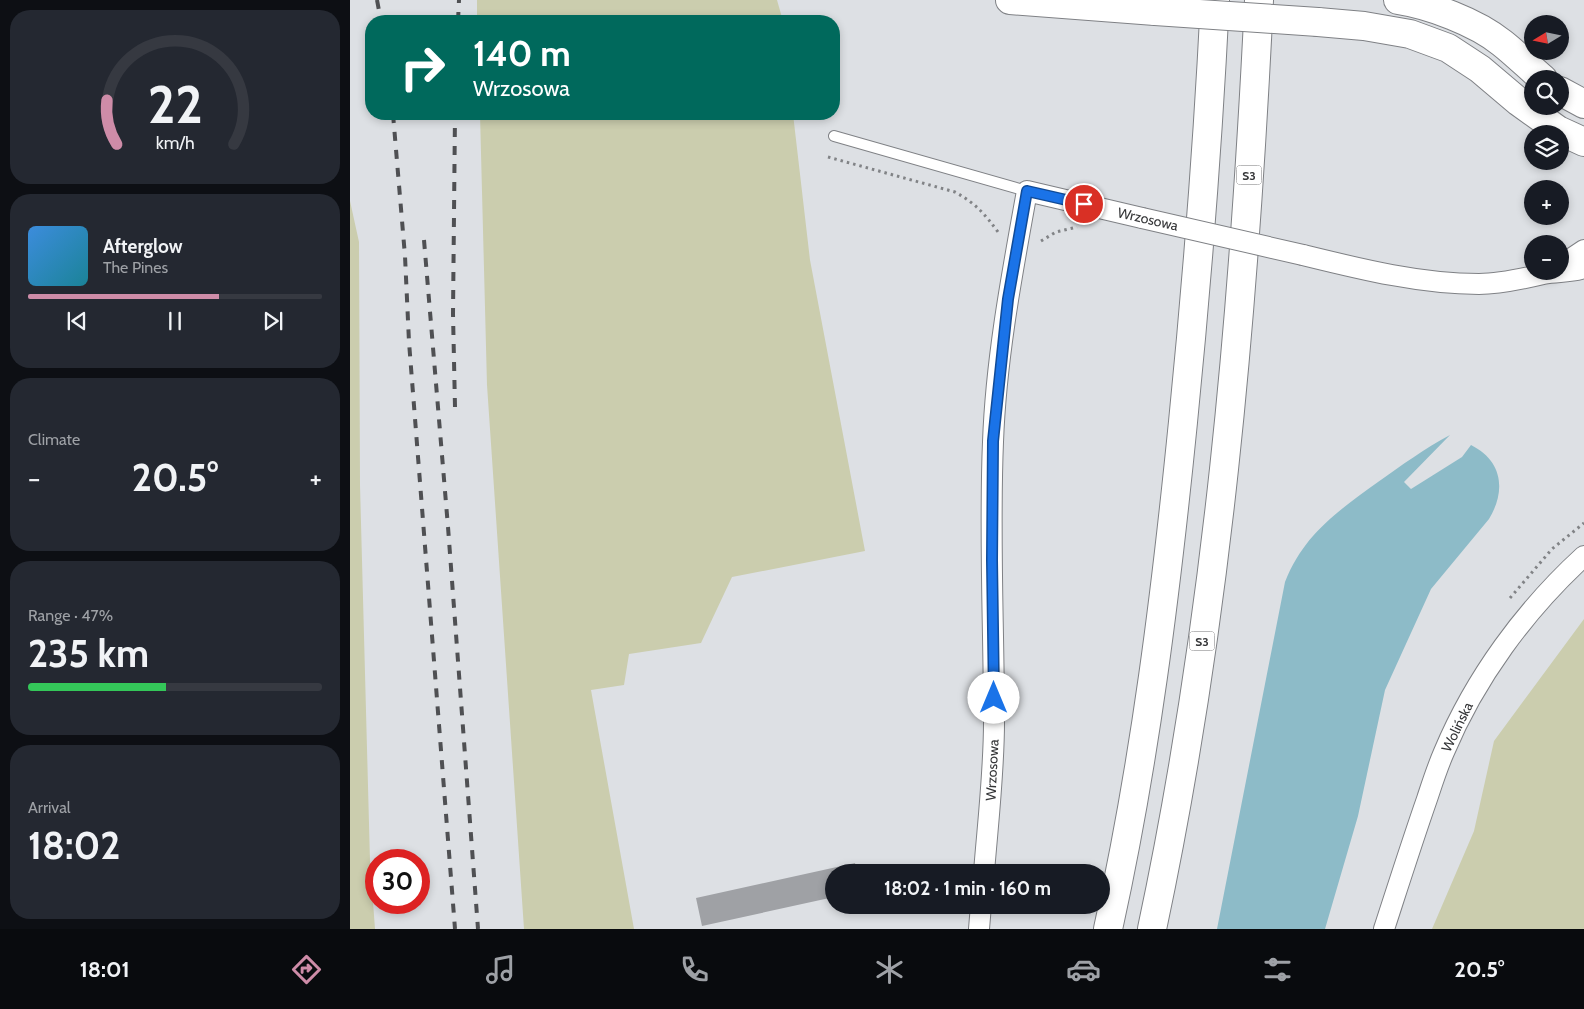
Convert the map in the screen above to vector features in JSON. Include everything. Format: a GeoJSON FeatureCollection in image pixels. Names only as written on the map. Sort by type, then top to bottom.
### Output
{"type":"FeatureCollection","features":[{"type":"Feature","properties":{"kind":"highway"},"geometry":{"type":"LineString","coordinates":[[1010,0],[1155,12],[1318,22],[1364,26],[1410,34],[1448,48],[1480,69],[1519,102],[1558,130],[1584,142]]}},
{"type":"Feature","properties":{"kind":"highway"},"geometry":{"type":"LineString","coordinates":[[1108,929],[1137,783],[1155,667],[1173,528],[1198,268],[1210,103],[1215,0]]}},
{"type":"Feature","properties":{"kind":"highway","name":"S3"},"geometry":{"type":"LineString","coordinates":[[1152,929],[1180,790],[1216,527],[1242,277],[1260,0]]}},
{"type":"Feature","properties":{"kind":"highway"},"geometry":{"type":"LineString","coordinates":[[1398,0],[1417,3],[1461,19],[1501,41],[1533,70]]}},
{"type":"Feature","properties":{"kind":"highway"},"geometry":{"type":"LineString","coordinates":[[1569,96],[1584,104]]}},
{"type":"Feature","properties":{"kind":"street","name":"Wrzosowa"},"geometry":{"type":"LineString","coordinates":[[985,864],[991,793],[994,722],[993,441],[1005,324],[1027,191],[1375,272],[1440,282],[1480,284],[1524,276]]}},
{"type":"Feature","properties":{"kind":"street","name":"Wrzosowa"},"geometry":{"type":"LineString","coordinates":[[1569,259],[1584,250]]}},
{"type":"Feature","properties":{"kind":"street","name":"Wrzosowa"},"geometry":{"type":"LineString","coordinates":[[1569,271],[1584,268]]}},
{"type":"Feature","properties":{"kind":"street","name":"Wolińska"},"geometry":{"type":"LineString","coordinates":[[1384,929],[1443,753],[1463,711],[1490,665],[1522,622],[1565,574],[1584,556]]}},
{"type":"Feature","properties":{"kind":"street"},"geometry":{"type":"LineString","coordinates":[[978,929],[980,914]]}},
{"type":"Feature","properties":{"kind":"lane"},"geometry":{"type":"LineString","coordinates":[[834,136],[1027,191]]}},
{"type":"Feature","properties":{"kind":"path"},"geometry":{"type":"LineString","coordinates":[[828,157],[955,192],[971,201],[987,217],[1000,235],[1038,243],[1056,232],[1080,227]]}},
{"type":"Feature","properties":{"kind":"green space"},"geometry":{"type":"Polygon","coordinates":[[[477,0],[777,0],[781,15],[477,15],[477,0]]]}},
{"type":"Feature","properties":{"kind":"green space"},"geometry":{"type":"Polygon","coordinates":[[[480,120],[794,120],[810,260],[865,551],[732,577],[701,643],[629,654],[624,685],[591,690],[634,929],[524,929],[487,385],[480,120]]]}},
{"type":"Feature","properties":{"kind":"green space"},"geometry":{"type":"Polygon","coordinates":[[[350,201],[359,242],[360,485],[370,849],[365,849],[365,914],[374,914],[375,929],[350,929],[350,201]]]}},
{"type":"Feature","properties":{"kind":"green space"},"geometry":{"type":"Polygon","coordinates":[[[1584,619],[1584,929],[1432,929],[1474,831],[1494,741],[1584,619]]]}},
{"type":"Feature","properties":{"kind":"water"},"geometry":{"type":"Polygon","coordinates":[[[1450,435],[1404,482],[1411,489],[1462,457],[1471,445],[1490,459],[1495,468],[1499,488],[1498,498],[1489,519],[1431,589],[1385,690],[1358,816],[1325,929],[1217,929],[1285,582],[1293,565],[1312,537],[1336,514],[1404,463],[1450,435]]]}},
{"type":"Feature","properties":{"kind":"building"},"geometry":{"type":"Polygon","coordinates":[[[825,870],[825,899],[702,926],[696,898],[825,870]]]}},
{"type":"Feature","properties":{"kind":"railway"},"geometry":{"type":"LineString","coordinates":[[377,0],[380,15]]}},
{"type":"Feature","properties":{"kind":"railway"},"geometry":{"type":"LineString","coordinates":[[458,15],[459,0]]}},
{"type":"Feature","properties":{"kind":"railway"},"geometry":{"type":"LineString","coordinates":[[394,120],[455,929]]}},
{"type":"Feature","properties":{"kind":"railway"},"geometry":{"type":"LineString","coordinates":[[455,120],[453,314],[455,407]]}},
{"type":"Feature","properties":{"kind":"railway"},"geometry":{"type":"LineString","coordinates":[[424,240],[448,527],[478,929]]}},
{"type":"Feature","properties":{"kind":"route"},"geometry":{"type":"LineString","coordinates":[[994,698],[993,441],[1008,299],[1027,191],[1084,204]]}}]}
